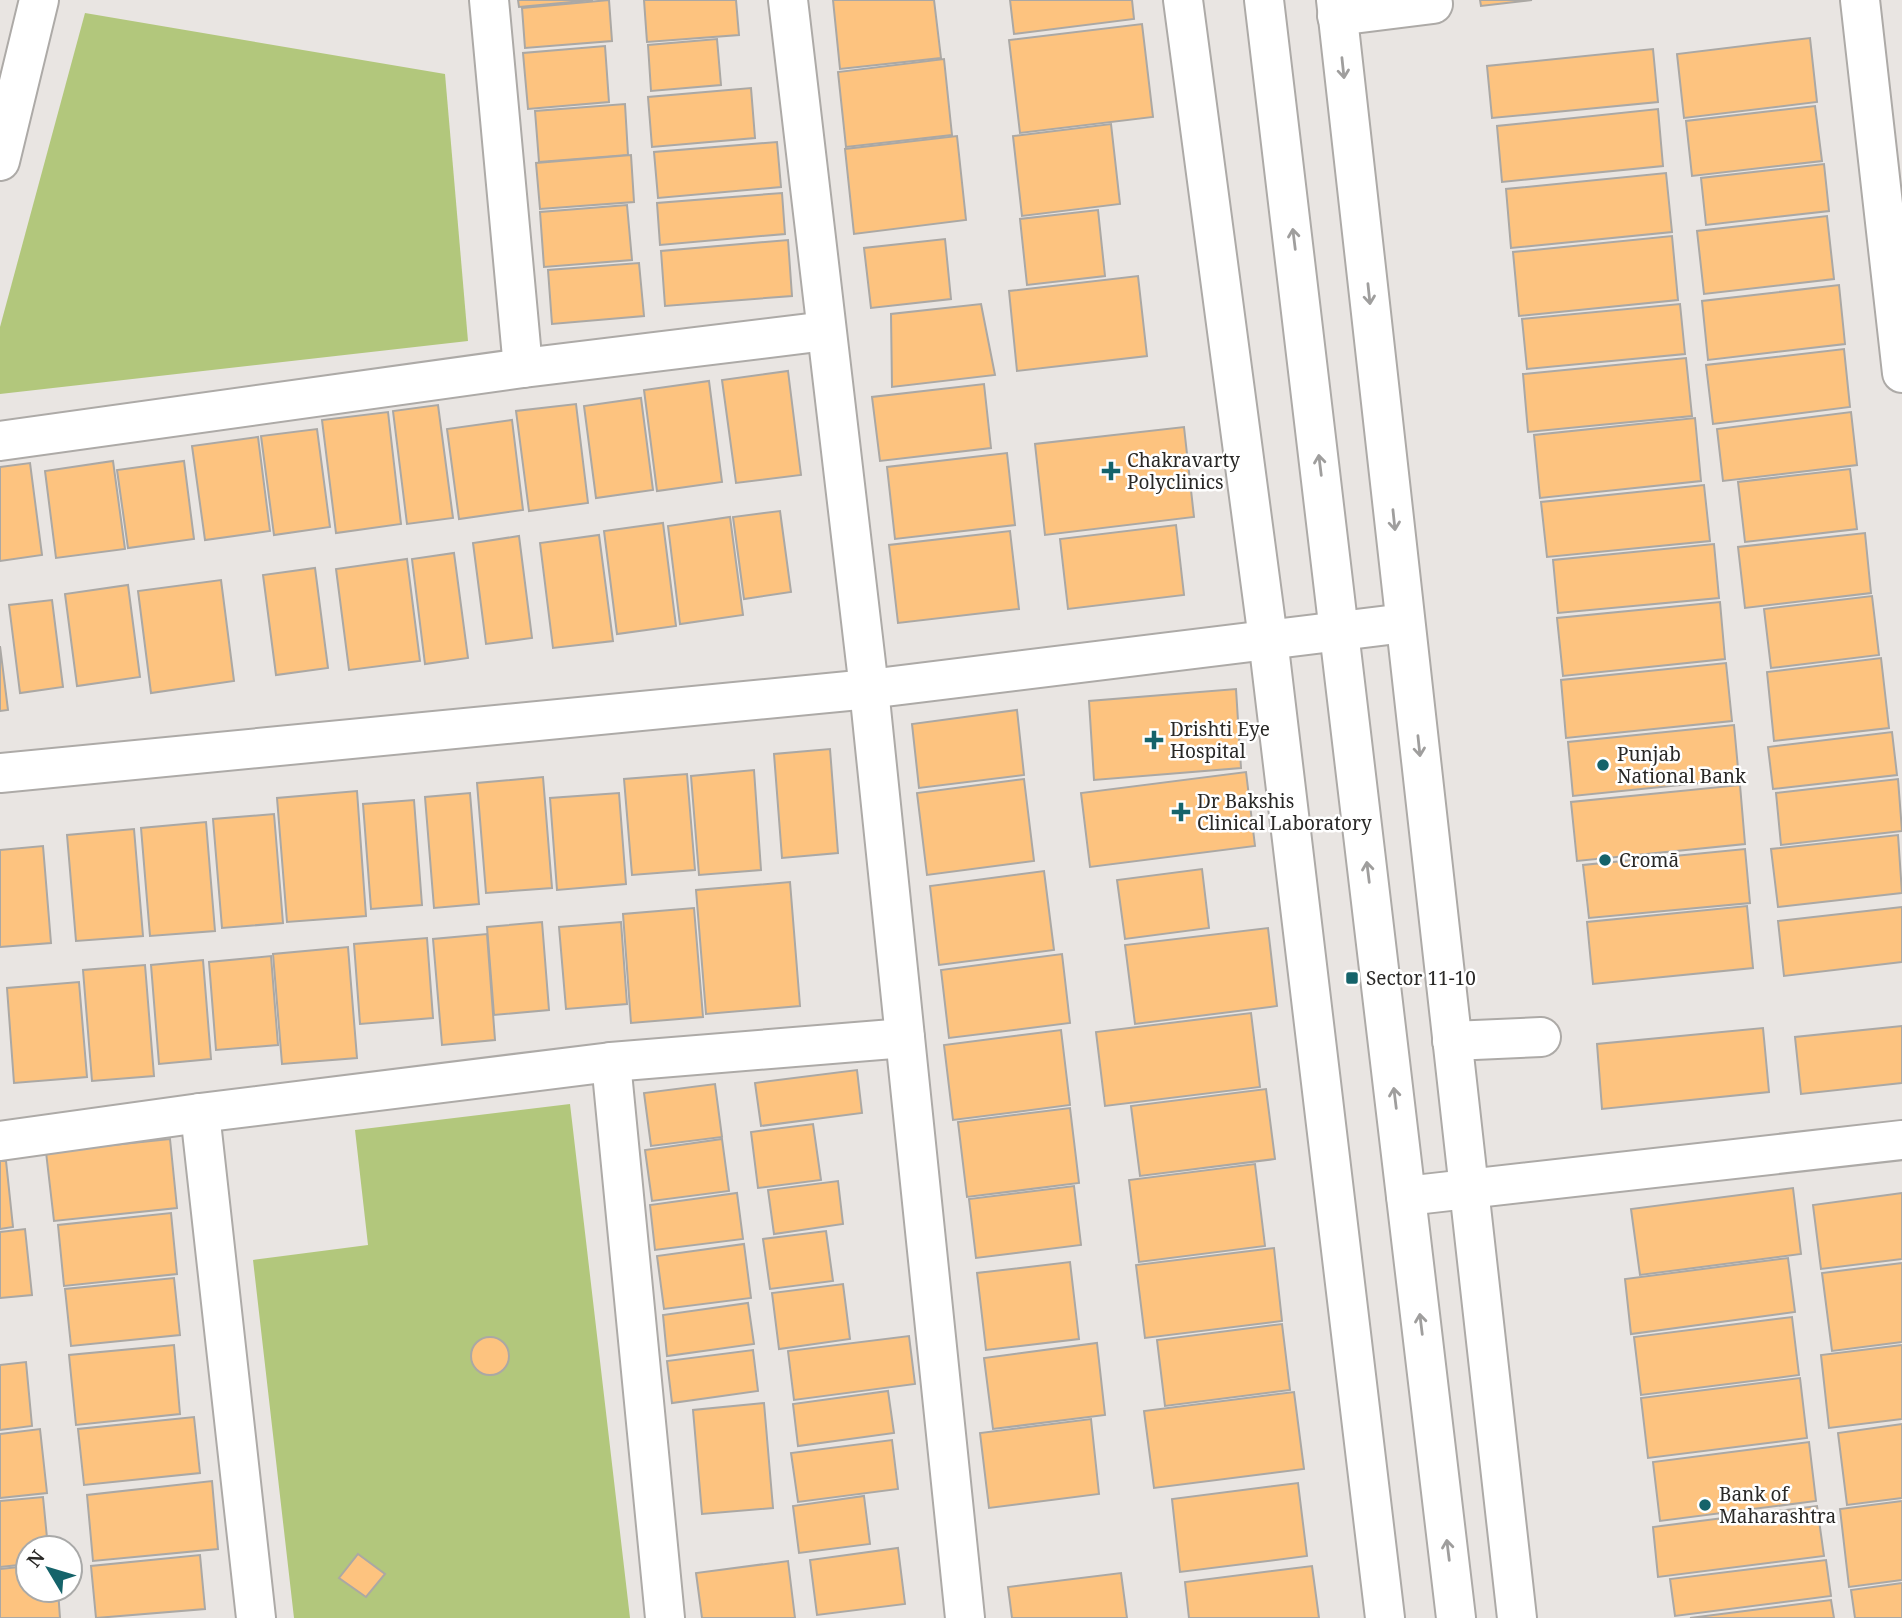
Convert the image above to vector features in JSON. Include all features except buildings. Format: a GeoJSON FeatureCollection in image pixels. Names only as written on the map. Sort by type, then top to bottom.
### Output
{"type":"FeatureCollection","features":[{"type":"Feature","properties":{"kind":"street"},"geometry":{"type":"LineString","coordinates":[[0,161],[39,0]]}},
{"type":"Feature","properties":{"kind":"street"},"geometry":{"type":"LineString","coordinates":[[489,0],[523,368]]}},
{"type":"Feature","properties":{"kind":"street"},"geometry":{"type":"LineString","coordinates":[[788,0],[869,689],[965,1618]]}},
{"type":"Feature","properties":{"kind":"street"},"geometry":{"type":"LineString","coordinates":[[1183,0],[1268,639],[1385,1618]]}},
{"type":"Feature","properties":{"kind":"street"},"geometry":{"type":"LineString","coordinates":[[1264,0],[1456,1618]]}},
{"type":"Feature","properties":{"kind":"street"},"geometry":{"type":"LineString","coordinates":[[1860,0],[1902,373]]}},
{"type":"Feature","properties":{"kind":"street"},"geometry":{"type":"LineString","coordinates":[[1433,4],[1337,8],[1517,1618]]}},
{"type":"Feature","properties":{"kind":"street"},"geometry":{"type":"LineString","coordinates":[[0,441],[523,368],[826,331]]}},
{"type":"Feature","properties":{"kind":"street"},"geometry":{"type":"LineString","coordinates":[[0,773],[869,689],[1405,623]]}},
{"type":"Feature","properties":{"kind":"street"},"geometry":{"type":"LineString","coordinates":[[1452,1041],[1541,1037]]}},
{"type":"Feature","properties":{"kind":"street"},"geometry":{"type":"LineString","coordinates":[[0,1141],[200,1113],[611,1062],[905,1038]]}},
{"type":"Feature","properties":{"kind":"street"},"geometry":{"type":"LineString","coordinates":[[611,1062],[665,1618]]}},
{"type":"Feature","properties":{"kind":"street"},"geometry":{"type":"LineString","coordinates":[[200,1113],[256,1618]]}},
{"type":"Feature","properties":{"kind":"street"},"geometry":{"type":"LineString","coordinates":[[1406,1196],[1902,1140]]}},
{"type":"Feature","properties":{"kind":"green space"},"geometry":{"type":"Polygon","coordinates":[[[85,13],[445,74],[468,341],[0,394],[0,327],[85,13]]]}},
{"type":"Feature","properties":{"kind":"green space"},"geometry":{"type":"Polygon","coordinates":[[[570,1104],[630,1618],[294,1618],[253,1260],[368,1245],[355,1130],[570,1104]]]}},
{"type":"Feature","properties":{"kind":"place","name":"Chakravarty Polyclinics"},"geometry":{"type":"Point","coordinates":[1111,471]}},
{"type":"Feature","properties":{"kind":"place","name":"Drishti Eye Hospital"},"geometry":{"type":"Point","coordinates":[1154,740]}},
{"type":"Feature","properties":{"kind":"place","name":"Punjab National Bank"},"geometry":{"type":"Point","coordinates":[1603,765]}},
{"type":"Feature","properties":{"kind":"place","name":"Dr Bakshis Clinical Laboratory"},"geometry":{"type":"Point","coordinates":[1181,812]}},
{"type":"Feature","properties":{"kind":"place","name":"Cromā"},"geometry":{"type":"Point","coordinates":[1605,860]}},
{"type":"Feature","properties":{"kind":"place","name":"Sector 11-10"},"geometry":{"type":"Point","coordinates":[1352,978]}},
{"type":"Feature","properties":{"kind":"place","name":"Bank of Maharashtra"},"geometry":{"type":"Point","coordinates":[1705,1505]}}]}
